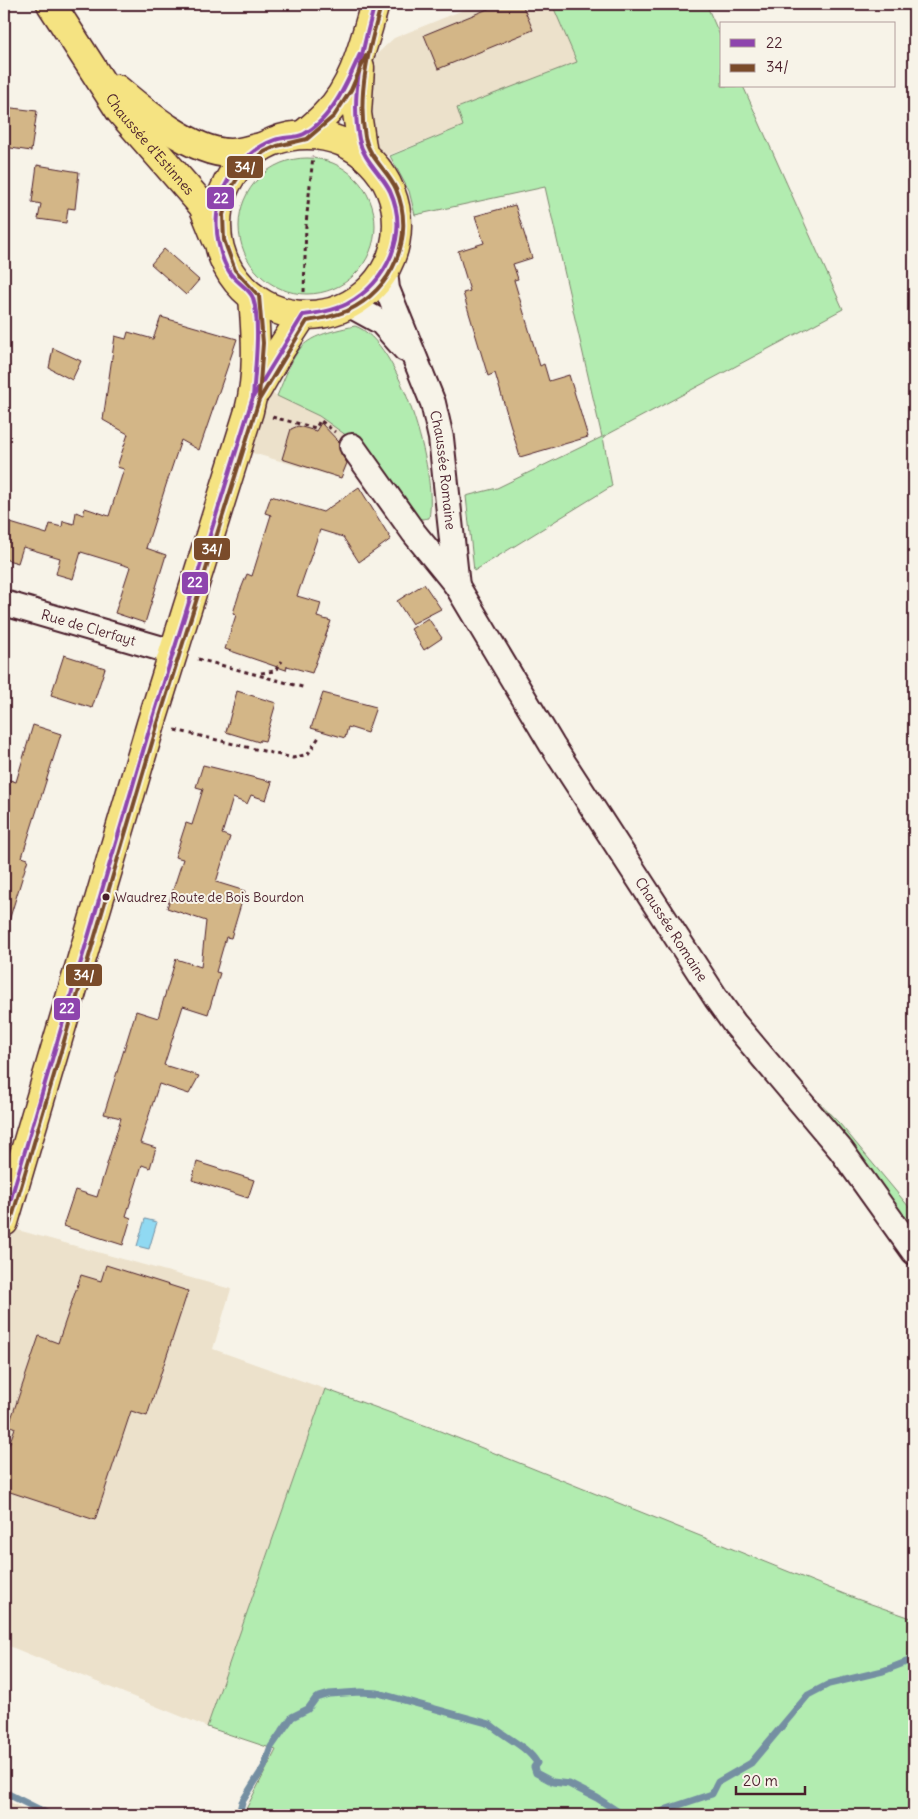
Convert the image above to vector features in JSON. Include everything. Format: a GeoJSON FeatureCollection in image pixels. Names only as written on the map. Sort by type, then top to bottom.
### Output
{"type":"FeatureCollection","features":[{"type":"Feature","properties":{"kind":"main road","name":"Chaussée d'Estinnes"},"geometry":{"type":"LineString","coordinates":[[52,4],[98,73],[120,111],[203,206],[230,273],[253,298]]}},
{"type":"Feature","properties":{"kind":"main road"},"geometry":{"type":"LineString","coordinates":[[309,134],[329,112],[346,87],[375,4]]}},
{"type":"Feature","properties":{"kind":"main road"},"geometry":{"type":"LineString","coordinates":[[363,154],[357,113],[364,40]]}},
{"type":"Feature","properties":{"kind":"main road","name":"Chaussée d'Estinnes"},"geometry":{"type":"LineString","coordinates":[[98,73],[161,123],[202,146],[231,153],[261,147]]}},
{"type":"Feature","properties":{"kind":"main road"},"geometry":{"type":"LineString","coordinates":[[218,241],[217,214],[224,187],[240,164],[261,147],[274,140],[309,134],[340,141],[363,154],[376,167],[386,182],[394,200],[397,218],[392,254],[385,271],[370,290],[350,305],[335,311],[303,315],[285,313],[253,298]]}},
{"type":"Feature","properties":{"kind":"main road"},"geometry":{"type":"LineString","coordinates":[[251,404],[257,343],[253,298]]}},
{"type":"Feature","properties":{"kind":"main road"},"geometry":{"type":"LineString","coordinates":[[4,1222],[151,724],[251,404],[277,355],[303,315]]}},
{"type":"Feature","properties":{"kind":"street","name":"Chaussée Romaine"},"geometry":{"type":"LineString","coordinates":[[385,271],[387,289],[432,403],[441,438],[457,586]]}},
{"type":"Feature","properties":{"kind":"street","name":"Chaussée Romaine"},"geometry":{"type":"LineString","coordinates":[[350,305],[381,322],[394,339],[414,357]]}},
{"type":"Feature","properties":{"kind":"street","name":"Chaussée Romaine"},"geometry":{"type":"LineString","coordinates":[[352,446],[414,533],[457,586],[552,745],[716,998],[734,1023],[841,1150],[914,1252]]}},
{"type":"Feature","properties":{"kind":"street","name":"Rue de Clerfayt"},"geometry":{"type":"LineString","coordinates":[[4,602],[173,652]]}},
{"type":"Feature","properties":{"kind":"path"},"geometry":{"type":"LineString","coordinates":[[303,315],[309,134]]}},
{"type":"Feature","properties":{"kind":"path"},"geometry":{"type":"LineString","coordinates":[[251,404],[316,428],[320,420],[352,446]]}},
{"type":"Feature","properties":{"kind":"path"},"geometry":{"type":"LineString","coordinates":[[173,652],[258,673],[306,688]]}},
{"type":"Feature","properties":{"kind":"path"},"geometry":{"type":"LineString","coordinates":[[258,673],[275,671],[282,661]]}},
{"type":"Feature","properties":{"kind":"path"},"geometry":{"type":"LineString","coordinates":[[151,724],[293,758],[308,754],[319,737]]}},
{"type":"Feature","properties":{"kind":"shaded area"},"geometry":{"type":"Polygon","coordinates":[[[478,4],[552,4],[577,62],[457,108],[463,126],[381,158],[368,135],[370,69],[378,53],[394,38],[478,4]]]}},
{"type":"Feature","properties":{"kind":"shaded area"},"geometry":{"type":"Polygon","coordinates":[[[269,392],[319,416],[358,445],[344,472],[335,477],[249,452],[269,392]]]}},
{"type":"Feature","properties":{"kind":"shaded area"},"geometry":{"type":"Polygon","coordinates":[[[14,1229],[231,1289],[213,1349],[325,1389],[207,1727],[4,1644],[4,1260],[14,1229]]]}},
{"type":"Feature","properties":{"kind":"shaded area"},"geometry":{"type":"Polygon","coordinates":[[[4,1799],[34,1814],[34,1815],[4,1815],[4,1799]]]}},
{"type":"Feature","properties":{"kind":"green space"},"geometry":{"type":"Polygon","coordinates":[[[552,4],[706,4],[720,36],[720,88],[744,88],[843,309],[603,437],[612,486],[474,571],[466,496],[497,488],[602,437],[545,187],[415,215],[409,191],[390,156],[463,126],[457,108],[577,62],[552,4]]]}},
{"type":"Feature","properties":{"kind":"green space"},"geometry":{"type":"Polygon","coordinates":[[[307,158],[333,163],[345,169],[355,178],[364,188],[370,200],[375,226],[370,252],[364,264],[355,274],[345,283],[333,289],[307,294],[281,289],[269,283],[259,274],[250,264],[244,252],[239,226],[244,200],[250,188],[259,178],[269,169],[281,163],[307,158]]]}},
{"type":"Feature","properties":{"kind":"green space"},"geometry":{"type":"Polygon","coordinates":[[[355,326],[371,337],[387,356],[401,382],[412,411],[428,472],[429,518],[415,517],[403,504],[381,465],[350,438],[319,416],[277,396],[290,365],[302,346],[321,335],[355,326]]]}},
{"type":"Feature","properties":{"kind":"green space"},"geometry":{"type":"Polygon","coordinates":[[[795,1078],[840,1124],[914,1213],[914,1230],[795,1078]]]}},
{"type":"Feature","properties":{"kind":"green space"},"geometry":{"type":"Polygon","coordinates":[[[325,1389],[435,1429],[854,1598],[914,1619],[914,1815],[243,1815],[276,1750],[207,1727],[325,1389]]]}},
{"type":"Feature","properties":{"kind":"water"},"geometry":{"type":"Polygon","coordinates":[[[145,1219],[157,1222],[149,1249],[137,1246],[145,1219]]]}},
{"type":"Feature","properties":{"kind":"building"},"geometry":{"type":"Polygon","coordinates":[[[500,4],[522,4],[533,30],[438,69],[424,35],[500,4]]]}},
{"type":"Feature","properties":{"kind":"building"},"geometry":{"type":"Polygon","coordinates":[[[4,107],[37,111],[31,151],[4,147],[4,107]]]}},
{"type":"Feature","properties":{"kind":"building"},"geometry":{"type":"Polygon","coordinates":[[[37,165],[79,172],[75,209],[68,208],[66,223],[38,219],[41,204],[32,202],[37,165]]]}},
{"type":"Feature","properties":{"kind":"building"},"geometry":{"type":"Polygon","coordinates":[[[515,205],[532,258],[513,264],[518,279],[514,280],[540,366],[544,364],[549,381],[569,375],[588,437],[520,457],[495,373],[488,376],[463,293],[470,291],[458,251],[484,243],[475,216],[515,205]]]}},
{"type":"Feature","properties":{"kind":"building"},"geometry":{"type":"Polygon","coordinates":[[[164,249],[199,280],[186,295],[151,264],[164,249]]]}},
{"type":"Feature","properties":{"kind":"building"},"geometry":{"type":"Polygon","coordinates":[[[161,317],[237,339],[199,450],[181,440],[166,485],[146,548],[166,555],[145,623],[115,613],[130,567],[81,552],[73,579],[56,574],[60,558],[23,547],[18,563],[4,559],[4,521],[47,534],[50,524],[62,527],[63,521],[74,524],[76,512],[83,515],[85,508],[109,516],[124,469],[117,467],[128,434],[103,420],[115,336],[126,339],[128,332],[153,339],[161,317]]]}},
{"type":"Feature","properties":{"kind":"building"},"geometry":{"type":"Polygon","coordinates":[[[53,348],[81,361],[72,380],[49,368],[53,348]]]}},
{"type":"Feature","properties":{"kind":"building"},"geometry":{"type":"Polygon","coordinates":[[[321,423],[339,442],[341,454],[347,463],[341,478],[282,459],[291,429],[298,426],[316,431],[321,423]]]}},
{"type":"Feature","properties":{"kind":"building"},"geometry":{"type":"Polygon","coordinates":[[[359,487],[391,539],[359,562],[343,537],[320,530],[297,596],[321,603],[317,617],[331,621],[312,673],[287,666],[286,670],[225,649],[236,615],[233,613],[239,594],[247,574],[252,576],[271,515],[265,513],[271,496],[323,512],[359,487]]]}},
{"type":"Feature","properties":{"kind":"building"},"geometry":{"type":"Polygon","coordinates":[[[424,584],[441,609],[412,624],[397,601],[424,584]]]}},
{"type":"Feature","properties":{"kind":"building"},"geometry":{"type":"Polygon","coordinates":[[[428,618],[442,638],[424,650],[411,629],[428,618]]]}},
{"type":"Feature","properties":{"kind":"building"},"geometry":{"type":"Polygon","coordinates":[[[64,655],[105,668],[92,708],[51,695],[64,655]]]}},
{"type":"Feature","properties":{"kind":"building"},"geometry":{"type":"Polygon","coordinates":[[[237,691],[276,703],[265,741],[260,740],[259,742],[226,732],[237,691]]]}},
{"type":"Feature","properties":{"kind":"building"},"geometry":{"type":"Polygon","coordinates":[[[323,693],[376,707],[367,733],[348,727],[345,738],[311,728],[323,693]]]}},
{"type":"Feature","properties":{"kind":"building"},"geometry":{"type":"Polygon","coordinates":[[[33,725],[61,734],[22,857],[28,859],[8,924],[4,924],[4,778],[16,782],[33,725]]]}},
{"type":"Feature","properties":{"kind":"building"},"geometry":{"type":"Polygon","coordinates":[[[203,765],[272,782],[266,800],[251,795],[247,804],[233,798],[222,834],[230,837],[216,882],[245,891],[231,938],[226,937],[216,972],[220,973],[208,1014],[183,1006],[164,1065],[199,1076],[189,1094],[159,1084],[140,1143],[156,1148],[150,1168],[142,1165],[126,1216],[131,1218],[123,1245],[63,1226],[75,1190],[97,1197],[121,1118],[104,1114],[136,1011],[158,1018],[176,959],[201,967],[206,921],[167,908],[183,859],[175,857],[186,823],[192,825],[203,789],[196,787],[203,765]]]}},
{"type":"Feature","properties":{"kind":"building"},"geometry":{"type":"Polygon","coordinates":[[[197,1162],[254,1180],[248,1198],[192,1180],[197,1162]]]}},
{"type":"Feature","properties":{"kind":"building"},"geometry":{"type":"Polygon","coordinates":[[[106,1265],[188,1291],[147,1416],[131,1411],[95,1520],[4,1490],[4,1458],[15,1428],[9,1425],[39,1336],[58,1343],[81,1275],[101,1281],[106,1265]]]}},
{"type":"Feature","properties":{"kind":"waterway"},"geometry":{"type":"LineString","coordinates":[[656,1815],[667,1809],[712,1794],[718,1782],[751,1763],[808,1695],[829,1684],[883,1671],[914,1659]]}},
{"type":"Feature","properties":{"kind":"waterway"},"geometry":{"type":"LineString","coordinates":[[239,1815],[242,1802],[264,1767],[271,1747],[292,1717],[308,1709],[316,1698],[329,1694],[360,1692],[378,1693],[490,1724],[533,1757],[537,1763],[534,1767],[536,1773],[553,1782],[569,1784],[597,1798],[623,1815]]}},
{"type":"Feature","properties":{"kind":"waterway"},"geometry":{"type":"LineString","coordinates":[[4,1792],[50,1815]]}},
{"type":"Feature","properties":{"kind":"transit line","name":"22"},"geometry":{"type":"LineString","coordinates":[[4,1222],[151,724],[253,397],[303,315],[336,308],[347,304],[361,295],[383,270],[391,256],[396,240],[396,208],[386,184],[361,147],[357,122],[356,105],[359,71],[375,4]]}},
{"type":"Feature","properties":{"kind":"transit line","name":"34/"},"geometry":{"type":"LineString","coordinates":[[10,1224],[157,726],[259,400],[307,321],[342,313],[363,302],[377,290],[388,276],[396,260],[401,243],[402,207],[393,182],[374,158],[367,145],[363,121],[363,87],[372,38],[381,6]]}},
{"type":"Feature","properties":{"kind":"transit line","name":"22"},"geometry":{"type":"LineString","coordinates":[[253,397],[257,347],[255,308],[253,298],[233,276],[223,260],[217,230],[219,203],[228,180],[235,169],[253,152],[275,140],[304,134],[323,119],[338,99],[360,54]]}},
{"type":"Feature","properties":{"kind":"transit line","name":"34/"},"geometry":{"type":"LineString","coordinates":[[259,397],[263,343],[259,296],[235,270],[224,240],[223,215],[230,190],[244,168],[264,152],[277,146],[307,139],[334,116],[351,90],[366,56]]}},
{"type":"Feature","properties":{"kind":"place","name":"Waudrez Route de Bois Bourdon"},"geometry":{"type":"Point","coordinates":[106,897]}}]}
